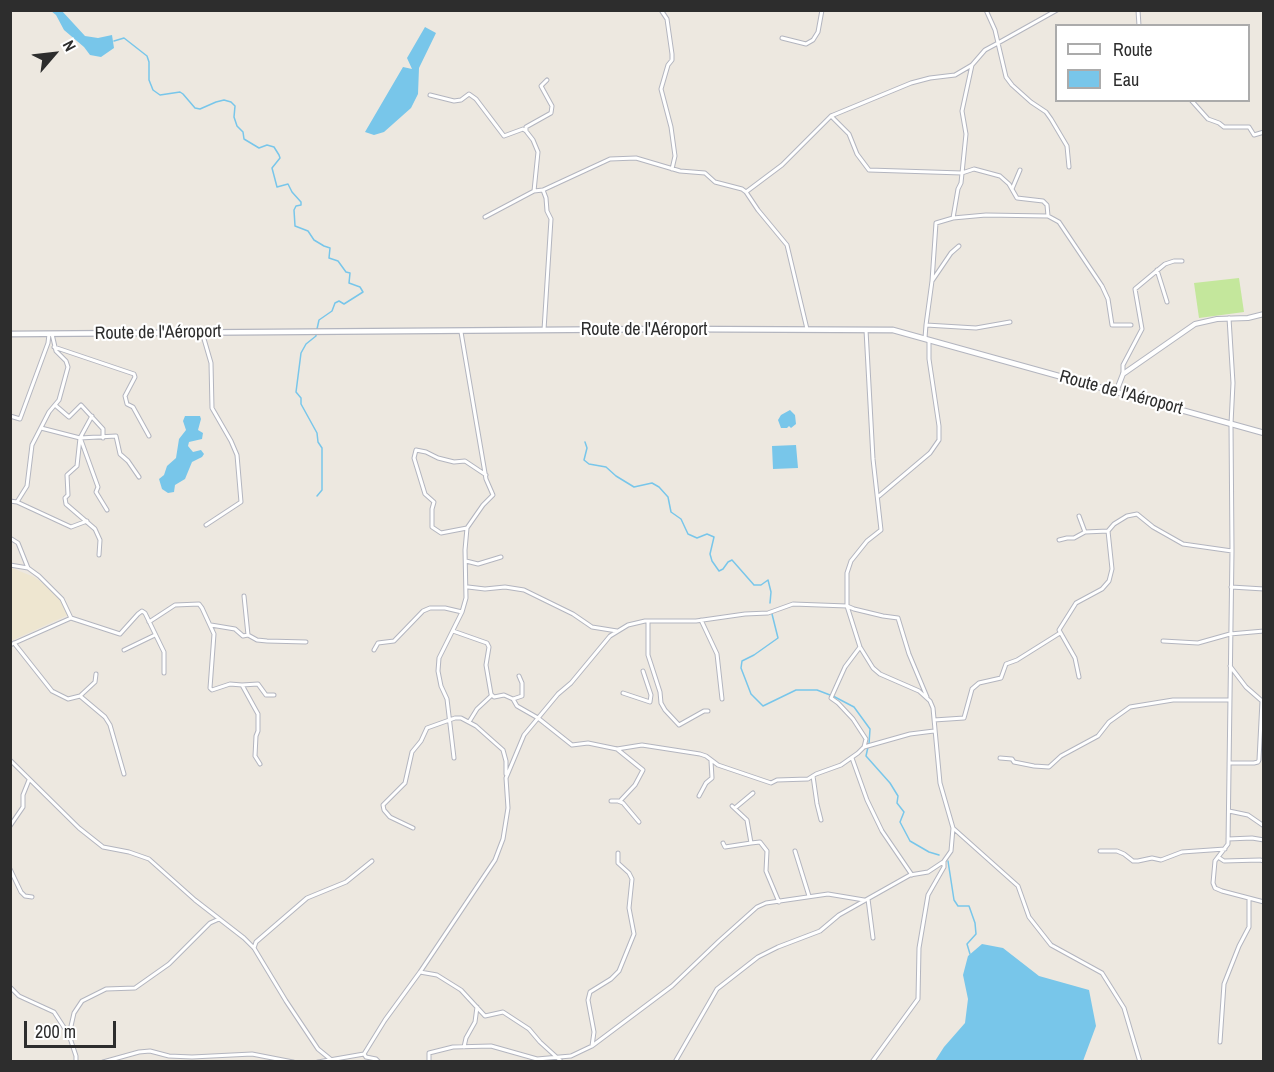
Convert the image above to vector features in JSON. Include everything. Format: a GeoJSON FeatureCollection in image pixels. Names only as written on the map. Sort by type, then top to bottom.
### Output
{"type":"FeatureCollection","features":[{"type":"Feature","properties":{"kind":"main road","name":"Route de l'Aéroport"},"geometry":{"type":"LineString","coordinates":[[10,334],[461,332],[544,329],[893,330],[1263,433]]}},
{"type":"Feature","properties":{"kind":"street"},"geometry":{"type":"LineString","coordinates":[[662,10],[668,20],[672,54],[661,89],[671,127],[675,156],[672,169]]}},
{"type":"Feature","properties":{"kind":"street"},"geometry":{"type":"LineString","coordinates":[[782,38],[806,44],[813,40],[822,18],[822,10]]}},
{"type":"Feature","properties":{"kind":"street"},"geometry":{"type":"LineString","coordinates":[[986,10],[995,30],[1006,77],[1030,102],[1046,112],[1051,119],[1067,146],[1069,167]]}},
{"type":"Feature","properties":{"kind":"street"},"geometry":{"type":"LineString","coordinates":[[746,192],[782,165],[831,116],[911,84],[930,78],[955,75],[972,65],[985,50],[1057,10]]}},
{"type":"Feature","properties":{"kind":"street"},"geometry":{"type":"LineString","coordinates":[[953,218],[962,173],[966,134],[962,111],[972,65]]}},
{"type":"Feature","properties":{"kind":"street"},"geometry":{"type":"LineString","coordinates":[[526,131],[526,127],[551,113],[552,106],[541,86],[547,80]]}},
{"type":"Feature","properties":{"kind":"street"},"geometry":{"type":"LineString","coordinates":[[430,95],[454,101],[461,100],[469,94],[476,99],[504,136],[523,129],[526,131],[538,152],[534,191]]}},
{"type":"Feature","properties":{"kind":"street"},"geometry":{"type":"LineString","coordinates":[[1193,102],[1208,119],[1224,127],[1249,127],[1254,135],[1263,132]]}},
{"type":"Feature","properties":{"kind":"street"},"geometry":{"type":"LineString","coordinates":[[831,116],[849,134],[857,154],[869,170],[962,173],[974,169],[988,172],[1010,184],[1017,198],[1043,201],[1047,205],[1048,216]]}},
{"type":"Feature","properties":{"kind":"street"},"geometry":{"type":"LineString","coordinates":[[485,217],[534,191],[543,190],[610,159],[636,158],[672,169],[705,172],[715,182],[746,192],[787,245],[807,329]]}},
{"type":"Feature","properties":{"kind":"street"},"geometry":{"type":"LineString","coordinates":[[1012,189],[1020,170]]}},
{"type":"Feature","properties":{"kind":"street"},"geometry":{"type":"LineString","coordinates":[[543,190],[551,219],[544,329]]}},
{"type":"Feature","properties":{"kind":"street"},"geometry":{"type":"LineString","coordinates":[[878,496],[930,453],[939,440],[939,426],[928,359],[926,325],[936,223],[953,218],[986,215],[1048,216],[1059,222],[1102,286],[1108,299],[1112,325],[1131,325]]}},
{"type":"Feature","properties":{"kind":"street"},"geometry":{"type":"LineString","coordinates":[[932,281],[951,253],[959,246]]}},
{"type":"Feature","properties":{"kind":"street"},"geometry":{"type":"LineString","coordinates":[[1116,392],[1123,374],[1123,366],[1142,329],[1135,289],[1157,270],[1174,261],[1182,261]]}},
{"type":"Feature","properties":{"kind":"street"},"geometry":{"type":"LineString","coordinates":[[1157,270],[1167,302]]}},
{"type":"Feature","properties":{"kind":"street"},"geometry":{"type":"LineString","coordinates":[[1123,374],[1195,324],[1263,314]]}},
{"type":"Feature","properties":{"kind":"street"},"geometry":{"type":"LineString","coordinates":[[1229,318],[1233,383],[1229,811],[1228,839],[1225,849],[1214,866],[1213,883],[1215,888],[1263,902]]}},
{"type":"Feature","properties":{"kind":"street"},"geometry":{"type":"LineString","coordinates":[[926,325],[976,328],[1010,322]]}},
{"type":"Feature","properties":{"kind":"street"},"geometry":{"type":"LineString","coordinates":[[866,330],[873,459],[881,530],[867,541],[851,561],[847,573],[847,606],[867,661],[879,674],[919,691],[927,697]]}},
{"type":"Feature","properties":{"kind":"street"},"geometry":{"type":"LineString","coordinates":[[202,332],[211,363],[212,408],[237,455],[241,502],[206,525]]}},
{"type":"Feature","properties":{"kind":"street"},"geometry":{"type":"LineString","coordinates":[[454,758],[447,699],[441,686],[438,670],[439,658],[462,612],[468,587],[465,561],[467,528],[483,505],[494,495],[486,477],[461,332]]}},
{"type":"Feature","properties":{"kind":"street"},"geometry":{"type":"LineString","coordinates":[[17,502],[27,486],[32,445],[59,400],[68,367],[66,361],[54,347],[51,334]]}},
{"type":"Feature","properties":{"kind":"street"},"geometry":{"type":"LineString","coordinates":[[10,416],[20,419],[51,334]]}},
{"type":"Feature","properties":{"kind":"street"},"geometry":{"type":"LineString","coordinates":[[54,347],[134,375],[125,396],[127,404],[133,407],[149,436]]}},
{"type":"Feature","properties":{"kind":"street"},"geometry":{"type":"LineString","coordinates":[[1106,389],[1118,384]]}},
{"type":"Feature","properties":{"kind":"street"},"geometry":{"type":"LineString","coordinates":[[55,405],[69,417],[81,405],[103,429],[103,438]]}},
{"type":"Feature","properties":{"kind":"street"},"geometry":{"type":"LineString","coordinates":[[92,416],[80,438],[77,465],[67,475],[68,495],[64,498],[66,504],[95,529],[100,540],[99,555]]}},
{"type":"Feature","properties":{"kind":"street"},"geometry":{"type":"LineString","coordinates":[[41,428],[80,438],[116,436],[120,454],[139,477]]}},
{"type":"Feature","properties":{"kind":"street"},"geometry":{"type":"LineString","coordinates":[[80,438],[96,480],[98,487],[96,492],[107,510]]}},
{"type":"Feature","properties":{"kind":"street"},"geometry":{"type":"LineString","coordinates":[[467,528],[441,533],[432,527],[434,502],[425,494],[414,458],[416,450],[454,462],[465,461],[486,477]]}},
{"type":"Feature","properties":{"kind":"street"},"geometry":{"type":"LineString","coordinates":[[10,501],[17,502],[71,527],[87,521]]}},
{"type":"Feature","properties":{"kind":"street"},"geometry":{"type":"LineString","coordinates":[[1059,540],[1074,538],[1085,532],[1108,531],[1120,520],[1137,514],[1165,535],[1183,544],[1232,551]]}},
{"type":"Feature","properties":{"kind":"street"},"geometry":{"type":"LineString","coordinates":[[1079,516],[1085,532]]}},
{"type":"Feature","properties":{"kind":"street"},"geometry":{"type":"LineString","coordinates":[[1079,677],[1075,658],[1059,630],[1076,603],[1102,589],[1109,581],[1112,569],[1108,531]]}},
{"type":"Feature","properties":{"kind":"street"},"geometry":{"type":"LineString","coordinates":[[10,538],[18,543],[28,568],[62,599],[71,618]]}},
{"type":"Feature","properties":{"kind":"street"},"geometry":{"type":"LineString","coordinates":[[465,561],[478,564],[501,557]]}},
{"type":"Feature","properties":{"kind":"street"},"geometry":{"type":"LineString","coordinates":[[10,565],[28,568]]}},
{"type":"Feature","properties":{"kind":"street"},"geometry":{"type":"LineString","coordinates":[[468,587],[485,590],[505,587],[524,590],[573,614],[592,627],[618,631]]}},
{"type":"Feature","properties":{"kind":"street"},"geometry":{"type":"LineString","coordinates":[[1231,587],[1263,589]]}},
{"type":"Feature","properties":{"kind":"street"},"geometry":{"type":"LineString","coordinates":[[244,596],[248,635]]}},
{"type":"Feature","properties":{"kind":"street"},"geometry":{"type":"LineString","coordinates":[[149,622],[175,605],[199,604],[214,634],[210,688],[212,690],[230,684],[258,684],[266,695],[274,695]]}},
{"type":"Feature","properties":{"kind":"street"},"geometry":{"type":"LineString","coordinates":[[506,778],[524,735],[610,636],[628,625],[648,621],[701,620],[768,613],[793,604],[847,606],[876,615],[898,618],[909,654],[933,708],[940,783],[953,828],[951,851],[944,861],[928,872],[912,875],[839,915],[820,931],[758,957],[717,989],[675,1062]]}},
{"type":"Feature","properties":{"kind":"street"},"geometry":{"type":"LineString","coordinates":[[374,650],[378,643],[394,640],[414,618],[430,608],[445,608],[462,612]]}},
{"type":"Feature","properties":{"kind":"street"},"geometry":{"type":"LineString","coordinates":[[96,674],[95,682],[80,696],[68,699],[52,691],[12,644],[71,618],[118,634],[122,633],[142,611],[164,652],[164,673]]}},
{"type":"Feature","properties":{"kind":"street"},"geometry":{"type":"LineString","coordinates":[[701,620],[717,654],[722,699]]}},
{"type":"Feature","properties":{"kind":"street"},"geometry":{"type":"LineString","coordinates":[[648,621],[648,655],[660,692],[659,697],[665,710],[679,725],[708,711]]}},
{"type":"Feature","properties":{"kind":"street"},"geometry":{"type":"LineString","coordinates":[[211,625],[235,629],[243,636],[248,635],[267,641],[306,642]]}},
{"type":"Feature","properties":{"kind":"street"},"geometry":{"type":"LineString","coordinates":[[453,631],[487,643],[489,647],[486,677],[492,695]]}},
{"type":"Feature","properties":{"kind":"street"},"geometry":{"type":"LineString","coordinates":[[1163,641],[1198,643],[1230,634],[1263,631]]}},
{"type":"Feature","properties":{"kind":"street"},"geometry":{"type":"LineString","coordinates":[[934,720],[964,718],[972,688],[979,683],[1001,678],[1006,664],[1017,660],[1060,633]]}},
{"type":"Feature","properties":{"kind":"street"},"geometry":{"type":"LineString","coordinates":[[124,650],[155,635]]}},
{"type":"Feature","properties":{"kind":"street"},"geometry":{"type":"LineString","coordinates":[[860,647],[846,667],[831,698],[853,719],[866,739],[864,747]]}},
{"type":"Feature","properties":{"kind":"street"},"geometry":{"type":"LineString","coordinates":[[1229,763],[1258,762],[1263,702],[1246,687],[1230,666]]}},
{"type":"Feature","properties":{"kind":"street"},"geometry":{"type":"LineString","coordinates":[[623,693],[650,702],[651,695],[642,670]]}},
{"type":"Feature","properties":{"kind":"street"},"geometry":{"type":"LineString","coordinates":[[513,699],[522,696],[522,683],[519,675]]}},
{"type":"Feature","properties":{"kind":"street"},"geometry":{"type":"LineString","coordinates":[[242,685],[258,714],[255,756],[260,764]]}},
{"type":"Feature","properties":{"kind":"street"},"geometry":{"type":"LineString","coordinates":[[492,695],[494,697],[504,695],[513,699],[517,706],[538,718],[572,745],[588,743],[617,749],[642,746],[700,754],[718,765],[771,783],[777,780],[808,779],[852,758],[864,747],[910,734],[934,731]]}},
{"type":"Feature","properties":{"kind":"street"},"geometry":{"type":"LineString","coordinates":[[469,722],[477,709],[492,695]]}},
{"type":"Feature","properties":{"kind":"street"},"geometry":{"type":"LineString","coordinates":[[651,695],[659,697]]}},
{"type":"Feature","properties":{"kind":"street"},"geometry":{"type":"LineString","coordinates":[[80,696],[105,717],[110,725],[124,774]]}},
{"type":"Feature","properties":{"kind":"street"},"geometry":{"type":"LineString","coordinates":[[1000,758],[1049,767],[1061,756],[1098,736],[1109,722],[1130,707],[1173,700],[1230,700]]}},
{"type":"Feature","properties":{"kind":"street"},"geometry":{"type":"LineString","coordinates":[[363,1062],[385,1020],[495,860],[503,838],[508,808],[507,761],[503,750],[476,726],[462,718],[450,718],[427,728],[421,741],[411,752],[405,783],[383,805],[390,818],[413,828]]}},
{"type":"Feature","properties":{"kind":"street"},"geometry":{"type":"LineString","coordinates":[[610,801],[620,801],[635,785],[643,770],[617,749]]}},
{"type":"Feature","properties":{"kind":"street"},"geometry":{"type":"LineString","coordinates":[[852,758],[867,800],[882,831],[912,875]]}},
{"type":"Feature","properties":{"kind":"street"},"geometry":{"type":"LineString","coordinates":[[10,760],[79,828],[103,847],[149,859],[254,948],[318,1048],[333,1060]]}},
{"type":"Feature","properties":{"kind":"street"},"geometry":{"type":"LineString","coordinates":[[699,796],[706,783],[712,778],[711,761]]}},
{"type":"Feature","properties":{"kind":"street"},"geometry":{"type":"LineString","coordinates":[[813,776],[822,820]]}},
{"type":"Feature","properties":{"kind":"street"},"geometry":{"type":"LineString","coordinates":[[10,826],[23,807],[29,780]]}},
{"type":"Feature","properties":{"kind":"street"},"geometry":{"type":"LineString","coordinates":[[750,843],[747,820],[733,807],[753,793]]}},
{"type":"Feature","properties":{"kind":"street"},"geometry":{"type":"LineString","coordinates":[[620,801],[639,822]]}},
{"type":"Feature","properties":{"kind":"street"},"geometry":{"type":"LineString","coordinates":[[1229,811],[1248,815],[1263,826]]}},
{"type":"Feature","properties":{"kind":"street"},"geometry":{"type":"LineString","coordinates":[[953,828],[1018,886],[1029,917],[1051,945],[1102,973],[1124,1008],[1140,1062]]}},
{"type":"Feature","properties":{"kind":"street"},"geometry":{"type":"LineString","coordinates":[[1228,839],[1263,840]]}},
{"type":"Feature","properties":{"kind":"street"},"geometry":{"type":"LineString","coordinates":[[723,843],[725,847],[760,842],[767,851],[766,872],[779,903]]}},
{"type":"Feature","properties":{"kind":"street"},"geometry":{"type":"LineString","coordinates":[[1100,851],[1117,851],[1133,861],[1138,861],[1152,858],[1161,860],[1188,851],[1225,849]]}},
{"type":"Feature","properties":{"kind":"street"},"geometry":{"type":"LineString","coordinates":[[795,851],[808,896]]}},
{"type":"Feature","properties":{"kind":"street"},"geometry":{"type":"LineString","coordinates":[[592,1046],[594,1032],[588,1000],[590,992],[619,971],[634,934],[629,908],[632,879],[618,862],[618,853]]}},
{"type":"Feature","properties":{"kind":"street"},"geometry":{"type":"LineString","coordinates":[[1218,857],[1224,861],[1263,861]]}},
{"type":"Feature","properties":{"kind":"street"},"geometry":{"type":"LineString","coordinates":[[254,948],[256,942],[307,898],[346,882],[372,861]]}},
{"type":"Feature","properties":{"kind":"street"},"geometry":{"type":"LineString","coordinates":[[872,1062],[918,999],[919,948],[928,895],[944,867],[944,861]]}},
{"type":"Feature","properties":{"kind":"street"},"geometry":{"type":"LineString","coordinates":[[10,869],[21,892],[25,896],[32,897]]}},
{"type":"Feature","properties":{"kind":"street"},"geometry":{"type":"LineString","coordinates":[[429,1062],[429,1053],[453,1047],[491,1046],[537,1059],[571,1056],[592,1046],[672,986],[757,907],[766,903],[779,903],[828,894],[866,900]]}},
{"type":"Feature","properties":{"kind":"street"},"geometry":{"type":"LineString","coordinates":[[1220,1042],[1224,984],[1249,927],[1249,898]]}},
{"type":"Feature","properties":{"kind":"street"},"geometry":{"type":"LineString","coordinates":[[866,900],[873,938]]}},
{"type":"Feature","properties":{"kind":"street"},"geometry":{"type":"LineString","coordinates":[[69,1035],[74,1013],[82,1001],[106,989],[135,988],[169,964],[210,923],[219,919]]}},
{"type":"Feature","properties":{"kind":"street"},"geometry":{"type":"LineString","coordinates":[[420,972],[437,975],[461,990],[485,1016],[503,1011],[528,1029],[562,1062]]}},
{"type":"Feature","properties":{"kind":"street"},"geometry":{"type":"LineString","coordinates":[[10,987],[19,996],[54,1012],[69,1035],[76,1062]]}},
{"type":"Feature","properties":{"kind":"street"},"geometry":{"type":"LineString","coordinates":[[464,1047],[475,1022],[477,1007]]}},
{"type":"Feature","properties":{"kind":"street"},"geometry":{"type":"LineString","coordinates":[[103,1062],[150,1051],[169,1056],[192,1058],[252,1054],[293,1062]]}},
{"type":"Feature","properties":{"kind":"street"},"geometry":{"type":"LineString","coordinates":[[318,1062],[365,1055],[379,1062]]}},
{"type":"Feature","properties":{"kind":"shaded area"},"geometry":{"type":"Polygon","coordinates":[[[10,567],[34,577],[57,593],[68,615],[11,641],[10,567]]]}},
{"type":"Feature","properties":{"kind":"green space"},"geometry":{"type":"Polygon","coordinates":[[[1239,278],[1244,312],[1199,318],[1194,283],[1239,278]]]}},
{"type":"Feature","properties":{"kind":"water"},"geometry":{"type":"Polygon","coordinates":[[[51,11],[62,11],[85,36],[98,38],[112,35],[114,48],[101,57],[90,55],[64,30],[56,15],[51,11]]]}},
{"type":"Feature","properties":{"kind":"water"},"geometry":{"type":"Polygon","coordinates":[[[425,27],[436,33],[419,68],[418,94],[411,108],[384,132],[374,135],[365,132],[403,67],[412,69],[407,58],[425,27]]]}},
{"type":"Feature","properties":{"kind":"water"},"geometry":{"type":"Polygon","coordinates":[[[790,410],[795,415],[796,424],[791,428],[789,426],[781,428],[778,420],[781,415],[790,410]]]}},
{"type":"Feature","properties":{"kind":"water"},"geometry":{"type":"Polygon","coordinates":[[[185,416],[200,416],[198,430],[203,433],[202,439],[189,442],[188,446],[193,452],[201,450],[204,454],[192,462],[185,479],[175,485],[174,492],[168,493],[162,489],[159,479],[164,475],[167,466],[176,458],[179,439],[186,430],[183,421],[185,416]]]}},
{"type":"Feature","properties":{"kind":"water"},"geometry":{"type":"Polygon","coordinates":[[[796,445],[798,468],[773,469],[772,446],[796,445]]]}},
{"type":"Feature","properties":{"kind":"water"},"geometry":{"type":"Polygon","coordinates":[[[982,944],[1003,948],[1039,976],[1089,990],[1096,1026],[1083,1061],[935,1061],[965,1023],[968,999],[963,975],[968,956],[982,944]]]}},
{"type":"Feature","properties":{"kind":"waterway"},"geometry":{"type":"LineString","coordinates":[[114,41],[124,38],[147,56],[149,80],[153,90],[160,95],[180,92],[195,108],[200,109],[224,100],[231,102],[235,106],[234,117],[237,126],[243,132],[244,139],[259,148],[267,145],[274,147],[280,158],[272,168],[277,187],[288,184],[301,202],[301,205],[296,206],[294,210],[295,226],[308,231],[314,240],[330,248],[329,258],[338,261],[346,272],[350,273],[349,283],[360,287],[363,292],[344,304],[339,301],[335,303],[332,311],[319,320],[317,329]]}},
{"type":"Feature","properties":{"kind":"waterway"},"geometry":{"type":"LineString","coordinates":[[316,334],[301,353],[296,392],[301,398],[301,404],[317,433],[318,442],[322,448],[322,490],[317,496]]}},
{"type":"Feature","properties":{"kind":"waterway"},"geometry":{"type":"LineString","coordinates":[[585,442],[587,448],[584,460],[589,464],[606,467],[634,487],[652,483],[659,487],[668,497],[671,512],[681,519],[688,534],[697,538],[707,534],[714,537],[710,554],[719,571],[732,560],[754,585],[761,585],[768,580],[771,592],[770,603]]}},
{"type":"Feature","properties":{"kind":"waterway"},"geometry":{"type":"LineString","coordinates":[[772,614],[778,638],[742,661],[741,668],[751,694],[763,706],[796,690],[817,690],[830,695]]}},
{"type":"Feature","properties":{"kind":"waterway"},"geometry":{"type":"LineString","coordinates":[[833,696],[854,707],[870,729],[869,744]]}},
{"type":"Feature","properties":{"kind":"waterway"},"geometry":{"type":"LineString","coordinates":[[868,747],[866,756],[890,783],[898,796],[897,803],[904,812],[900,822],[910,841],[939,855]]}},
{"type":"Feature","properties":{"kind":"waterway"},"geometry":{"type":"LineString","coordinates":[[948,861],[954,900],[958,906],[969,906],[975,923],[976,934],[967,944],[970,954]]}}]}
